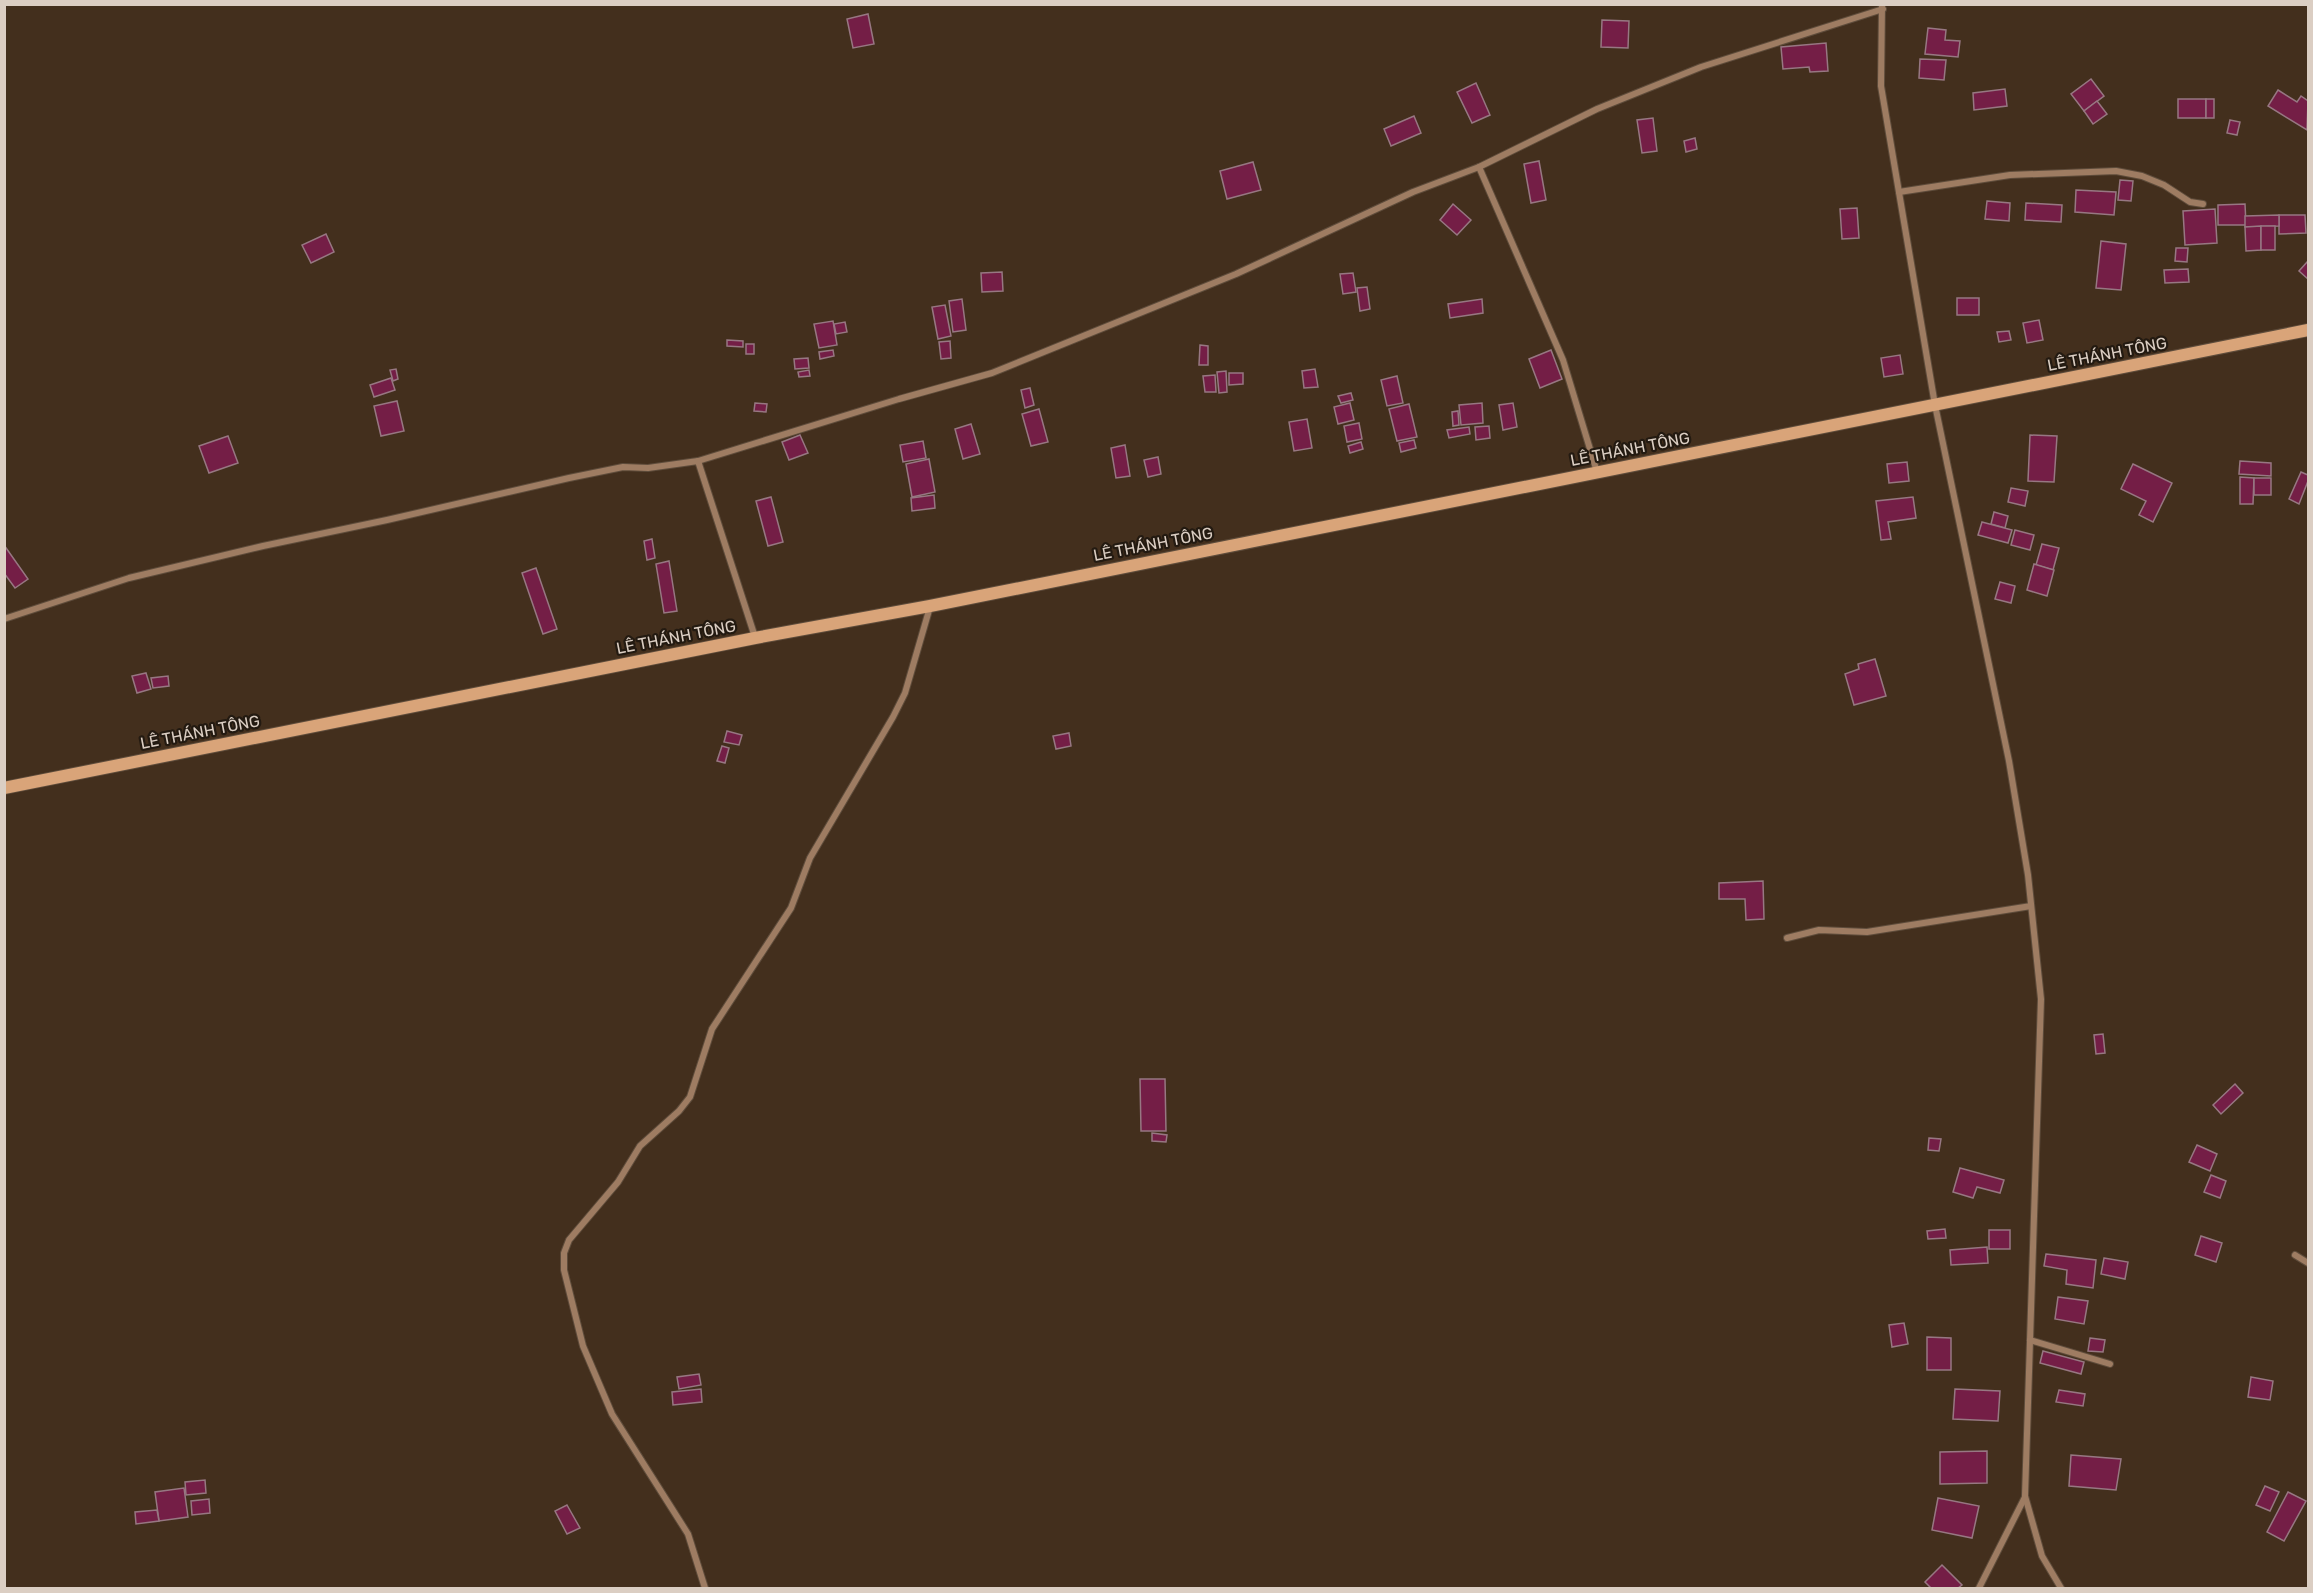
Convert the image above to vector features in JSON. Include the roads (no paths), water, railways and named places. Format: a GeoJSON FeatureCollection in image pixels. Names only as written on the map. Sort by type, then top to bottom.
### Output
{"type":"FeatureCollection","features":[{"type":"Feature","properties":{"kind":"street"},"geometry":{"type":"LineString","coordinates":[[4,619],[129,578],[263,546],[623,467],[648,468],[698,461],[898,399],[992,373],[1236,274],[1413,192],[1479,167],[1597,109],[1701,67],[1882,7],[1881,86],[1935,405],[2009,761],[2028,875],[2041,999],[2025,1496],[2042,1556],[2061,1588]]}},
{"type":"Feature","properties":{"kind":"street"},"geometry":{"type":"LineString","coordinates":[[1479,167],[1563,360],[1597,472]]}},
{"type":"Feature","properties":{"kind":"street"},"geometry":{"type":"LineString","coordinates":[[1899,192],[2010,175],[2116,171],[2142,176],[2164,185],[2190,202],[2203,204]]}},
{"type":"Feature","properties":{"kind":"street","name":"LÊ THÁNH TÔNG"},"geometry":{"type":"LineString","coordinates":[[4,788],[756,638],[930,606],[2308,330]]}},
{"type":"Feature","properties":{"kind":"street"},"geometry":{"type":"LineString","coordinates":[[698,461],[756,638]]}},
{"type":"Feature","properties":{"kind":"street"},"geometry":{"type":"LineString","coordinates":[[705,1588],[688,1534],[612,1414],[583,1346],[564,1270],[564,1253],[569,1240],[618,1182],[640,1146],[679,1112],[690,1097],[712,1029],[791,908],[810,858],[905,693],[930,606]]}},
{"type":"Feature","properties":{"kind":"street"},"geometry":{"type":"LineString","coordinates":[[1787,938],[1819,930],[1867,932],[2031,906]]}},
{"type":"Feature","properties":{"kind":"street"},"geometry":{"type":"LineString","coordinates":[[2295,1255],[2308,1263]]}},
{"type":"Feature","properties":{"kind":"street"},"geometry":{"type":"LineString","coordinates":[[2030,1341],[2110,1364]]}},
{"type":"Feature","properties":{"kind":"street"},"geometry":{"type":"LineString","coordinates":[[1978,1588],[2025,1496]]}}]}
